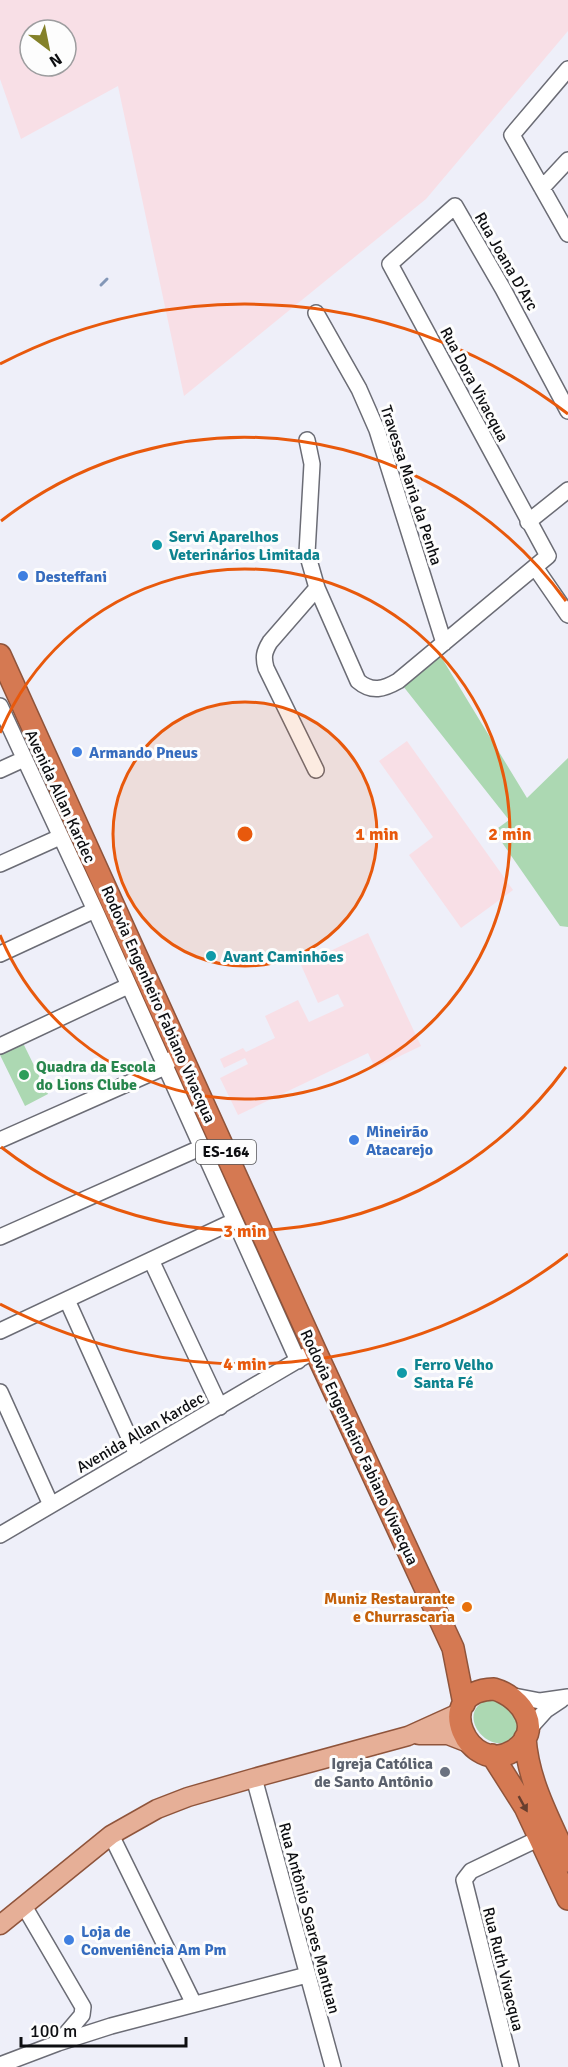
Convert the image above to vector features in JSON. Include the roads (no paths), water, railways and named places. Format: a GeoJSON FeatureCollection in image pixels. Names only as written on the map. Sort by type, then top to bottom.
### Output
{"type":"FeatureCollection","features":[{"type":"Feature","properties":{"kind":"highway","name":"Rodovia Engenheiro Fabiano Vivacqua"},"geometry":{"type":"LineString","coordinates":[[0,655],[179,1049],[306,1355],[453,1648],[470,1668],[505,1693]]}},
{"type":"Feature","properties":{"kind":"highway","name":"Rodovia Engenheiro Fabiano Vivacqua"},"geometry":{"type":"LineString","coordinates":[[453,1648],[463,1708]]}},
{"type":"Feature","properties":{"kind":"highway"},"geometry":{"type":"LineString","coordinates":[[526,1734],[515,1750],[492,1755],[471,1744],[462,1733],[460,1726],[463,1708],[477,1692],[485,1690],[505,1693],[523,1707],[528,1722],[526,1754],[534,1785],[568,1861]]}},
{"type":"Feature","properties":{"kind":"highway"},"geometry":{"type":"LineString","coordinates":[[492,1755],[517,1793],[568,1899]]}},
{"type":"Feature","properties":{"kind":"main road"},"geometry":{"type":"LineString","coordinates":[[0,1925],[111,1835],[157,1809],[188,1797],[408,1736],[463,1708]]}},
{"type":"Feature","properties":{"kind":"main road"},"geometry":{"type":"LineString","coordinates":[[408,1736],[448,1735],[471,1744]]}},
{"type":"Feature","properties":{"kind":"street"},"geometry":{"type":"LineString","coordinates":[[568,69],[512,135],[568,234]]}},
{"type":"Feature","properties":{"kind":"street"},"geometry":{"type":"LineString","coordinates":[[542,188],[568,160]]}},
{"type":"Feature","properties":{"kind":"street","name":"Rua Joana D'Arc"},"geometry":{"type":"LineString","coordinates":[[390,264],[455,206],[503,289],[568,411]]}},
{"type":"Feature","properties":{"kind":"street","name":"Rua Dora Vivacqua"},"geometry":{"type":"LineString","coordinates":[[390,264],[548,556],[535,567]]}},
{"type":"Feature","properties":{"kind":"street","name":"Travessa Maria da Penha"},"geometry":{"type":"LineString","coordinates":[[316,313],[359,389],[377,430],[444,643]]}},
{"type":"Feature","properties":{"kind":"street"},"geometry":{"type":"LineString","coordinates":[[307,440],[312,464],[307,553],[317,588],[355,674],[364,686],[372,689],[390,686],[535,567],[568,615]]}},
{"type":"Feature","properties":{"kind":"street"},"geometry":{"type":"LineString","coordinates":[[528,522],[568,490]]}},
{"type":"Feature","properties":{"kind":"street"},"geometry":{"type":"LineString","coordinates":[[316,770],[263,659],[270,642],[317,588]]}},
{"type":"Feature","properties":{"kind":"street","name":"Avenida Allan Kardec"},"geometry":{"type":"LineString","coordinates":[[0,706],[95,910],[234,1221],[306,1355],[0,1535]]}},
{"type":"Feature","properties":{"kind":"street"},"geometry":{"type":"LineString","coordinates":[[0,770],[24,759]]}},
{"type":"Feature","properties":{"kind":"street"},"geometry":{"type":"LineString","coordinates":[[0,864],[60,837]]}},
{"type":"Feature","properties":{"kind":"street"},"geometry":{"type":"LineString","coordinates":[[0,954],[95,910]]}},
{"type":"Feature","properties":{"kind":"street"},"geometry":{"type":"LineString","coordinates":[[0,1046],[128,986]]}},
{"type":"Feature","properties":{"kind":"street"},"geometry":{"type":"LineString","coordinates":[[0,1140],[165,1066],[179,1049]]}},
{"type":"Feature","properties":{"kind":"street"},"geometry":{"type":"LineString","coordinates":[[0,1237],[200,1148]]}},
{"type":"Feature","properties":{"kind":"street"},"geometry":{"type":"LineString","coordinates":[[0,1331],[234,1221]]}},
{"type":"Feature","properties":{"kind":"street"},"geometry":{"type":"LineString","coordinates":[[151,1260],[220,1407]]}},
{"type":"Feature","properties":{"kind":"street"},"geometry":{"type":"LineString","coordinates":[[67,1300],[136,1455]]}},
{"type":"Feature","properties":{"kind":"street"},"geometry":{"type":"LineString","coordinates":[[0,1392],[51,1505]]}},
{"type":"Feature","properties":{"kind":"street"},"geometry":{"type":"LineString","coordinates":[[505,1693],[529,1701],[566,1698]]}},
{"type":"Feature","properties":{"kind":"street"},"geometry":{"type":"LineString","coordinates":[[526,1734],[546,1710],[566,1698]]}},
{"type":"Feature","properties":{"kind":"street","name":"Rua Antônio Soares Mantuan"},"geometry":{"type":"LineString","coordinates":[[254,1778],[333,2067]]}},
{"type":"Feature","properties":{"kind":"street"},"geometry":{"type":"LineString","coordinates":[[111,1835],[194,2004]]}},
{"type":"Feature","properties":{"kind":"street","name":"Rua Ruth Vivacqua"},"geometry":{"type":"LineString","coordinates":[[511,2067],[464,1880],[471,1871],[540,1838]]}},
{"type":"Feature","properties":{"kind":"street"},"geometry":{"type":"LineString","coordinates":[[24,1906],[83,2007],[82,2015],[58,2043]]}},
{"type":"Feature","properties":{"kind":"street"},"geometry":{"type":"LineString","coordinates":[[0,2065],[111,2026],[307,1975]]}},
{"type":"Feature","properties":{"kind":"waterway"},"geometry":{"type":"LineString","coordinates":[[101,285],[107,279]]}},
{"type":"Feature","properties":{"kind":"place","name":"Servi Aparelhos Veterinários Limitada"},"geometry":{"type":"Point","coordinates":[157,545]}},
{"type":"Feature","properties":{"kind":"place","name":"Desteffani"},"geometry":{"type":"Point","coordinates":[23,576]}},
{"type":"Feature","properties":{"kind":"place","name":"Armando Pneus"},"geometry":{"type":"Point","coordinates":[77,752]}},
{"type":"Feature","properties":{"kind":"place","name":"Avant Caminhões"},"geometry":{"type":"Point","coordinates":[211,956]}},
{"type":"Feature","properties":{"kind":"place","name":"Quadra da Escola do Lions Clube"},"geometry":{"type":"Point","coordinates":[24,1075]}},
{"type":"Feature","properties":{"kind":"place","name":"Mineirão Atacarejo"},"geometry":{"type":"Point","coordinates":[354,1140]}},
{"type":"Feature","properties":{"kind":"place","name":"Ferro Velho Santa Fé"},"geometry":{"type":"Point","coordinates":[402,1373]}},
{"type":"Feature","properties":{"kind":"place","name":"Muniz Restaurante e Churrascaria"},"geometry":{"type":"Point","coordinates":[467,1607]}},
{"type":"Feature","properties":{"kind":"place","name":"Igreja Católica de Santo Antônio"},"geometry":{"type":"Point","coordinates":[445,1772]}},
{"type":"Feature","properties":{"kind":"place","name":"Loja de Conveniência Am Pm"},"geometry":{"type":"Point","coordinates":[69,1940]}}]}
